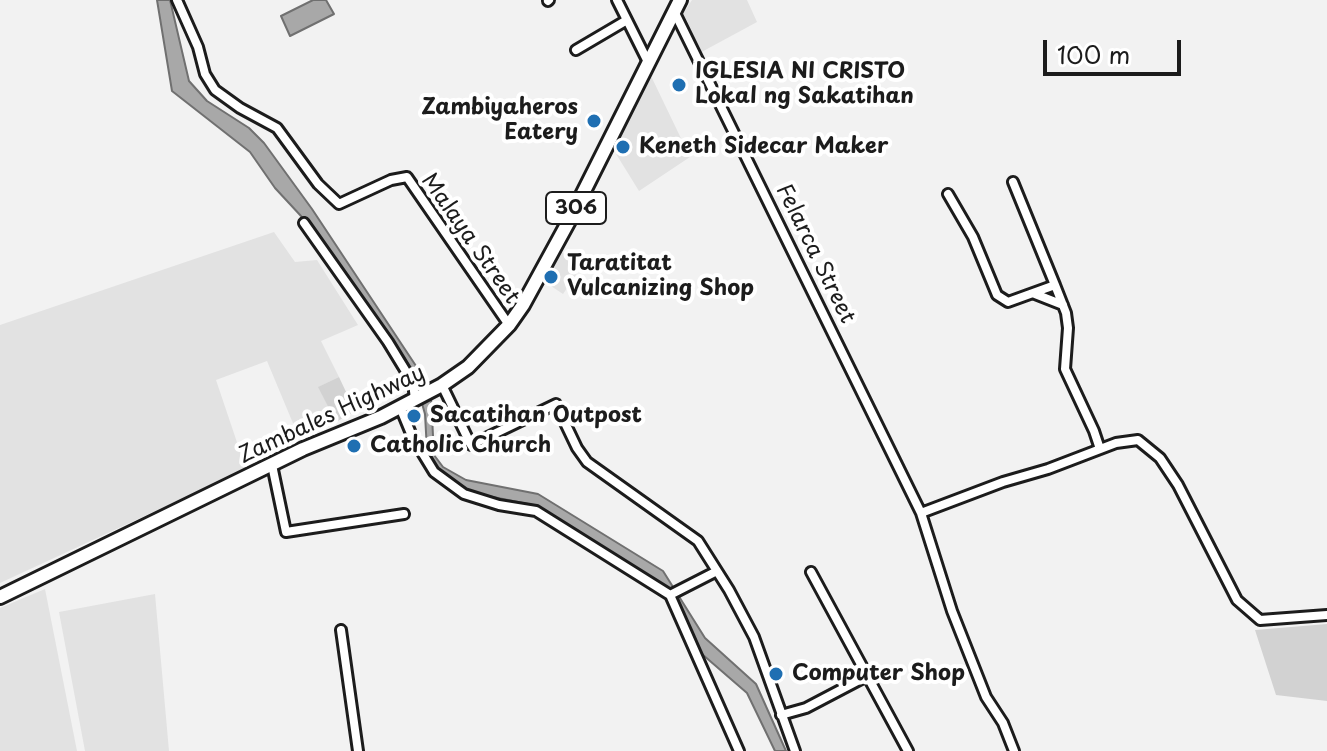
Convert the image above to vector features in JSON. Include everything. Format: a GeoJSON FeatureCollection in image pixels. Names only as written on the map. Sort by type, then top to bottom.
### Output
{"type":"FeatureCollection","features":[{"type":"Feature","properties":{"kind":"main road","name":"Zambales Highway"},"geometry":{"type":"LineString","coordinates":[[0,597],[272,465],[400,407],[468,367],[509,325],[570,219],[677,5]]}},
{"type":"Feature","properties":{"kind":"street","name":"Malaya Street"},"geometry":{"type":"LineString","coordinates":[[177,0],[198,47],[205,74],[215,90],[277,128],[318,184],[339,204],[391,180],[407,177],[509,325]]}},
{"type":"Feature","properties":{"kind":"street"},"geometry":{"type":"LineString","coordinates":[[617,0],[648,62]]}},
{"type":"Feature","properties":{"kind":"street","name":"Felarca Street"},"geometry":{"type":"LineString","coordinates":[[677,5],[921,513],[952,611],[986,697],[1003,723],[1014,751]]}},
{"type":"Feature","properties":{"kind":"street"},"geometry":{"type":"LineString","coordinates":[[576,50],[627,20]]}},
{"type":"Feature","properties":{"kind":"street"},"geometry":{"type":"LineString","coordinates":[[1013,182],[1063,305],[1068,328],[1065,369],[1100,449]]}},
{"type":"Feature","properties":{"kind":"street"},"geometry":{"type":"LineString","coordinates":[[948,194],[973,237],[997,295],[1008,302],[1055,285]]}},
{"type":"Feature","properties":{"kind":"street"},"geometry":{"type":"LineString","coordinates":[[304,223],[388,342],[413,383],[416,398]]}},
{"type":"Feature","properties":{"kind":"street"},"geometry":{"type":"LineString","coordinates":[[1035,294],[1063,305]]}},
{"type":"Feature","properties":{"kind":"street"},"geometry":{"type":"LineString","coordinates":[[439,386],[471,445],[556,404],[587,462],[698,541],[754,637],[795,751]]}},
{"type":"Feature","properties":{"kind":"street"},"geometry":{"type":"LineString","coordinates":[[400,407],[412,436],[434,472],[464,494],[499,505],[536,511],[670,595],[739,751]]}},
{"type":"Feature","properties":{"kind":"street"},"geometry":{"type":"LineString","coordinates":[[921,513],[1100,449],[1138,440],[1160,458],[1178,485],[1237,600],[1260,620],[1327,615]]}},
{"type":"Feature","properties":{"kind":"street"},"geometry":{"type":"LineString","coordinates":[[272,465],[286,532],[404,514]]}},
{"type":"Feature","properties":{"kind":"street"},"geometry":{"type":"LineString","coordinates":[[670,595],[717,571]]}},
{"type":"Feature","properties":{"kind":"street"},"geometry":{"type":"LineString","coordinates":[[811,572],[908,751]]}},
{"type":"Feature","properties":{"kind":"street"},"geometry":{"type":"LineString","coordinates":[[341,630],[358,751]]}},
{"type":"Feature","properties":{"kind":"street"},"geometry":{"type":"LineString","coordinates":[[781,715],[806,708],[867,676]]}},
{"type":"Feature","properties":{"kind":"shaded area"},"geometry":{"type":"Polygon","coordinates":[[[157,0],[170,0],[189,81],[207,101],[249,128],[264,143],[312,209],[422,375],[431,397],[434,455],[443,467],[466,480],[538,494],[663,571],[705,638],[756,684],[786,751],[775,751],[747,693],[695,648],[661,589],[538,506],[463,491],[436,471],[427,451],[425,414],[415,379],[301,216],[275,188],[250,152],[172,91],[157,0]]]}},
{"type":"Feature","properties":{"kind":"shaded area"},"geometry":{"type":"Polygon","coordinates":[[[313,0],[326,0],[334,14],[290,36],[281,16],[313,0]]]}},
{"type":"Feature","properties":{"kind":"shaded area"},"geometry":{"type":"Polygon","coordinates":[[[692,0],[747,0],[757,22],[696,55],[679,20],[692,0]]]}},
{"type":"Feature","properties":{"kind":"shaded area"},"geometry":{"type":"Polygon","coordinates":[[[651,76],[690,157],[639,191],[613,149],[651,76]]]}},
{"type":"Feature","properties":{"kind":"shaded area"},"geometry":{"type":"Polygon","coordinates":[[[274,232],[295,262],[317,260],[358,325],[321,341],[339,377],[319,387],[336,422],[300,440],[267,361],[216,380],[246,469],[0,583],[0,325],[274,232]]]}},
{"type":"Feature","properties":{"kind":"shaded area"},"geometry":{"type":"Polygon","coordinates":[[[559,250],[582,266],[563,294],[542,280],[559,250]]]}},
{"type":"Feature","properties":{"kind":"shaded area"},"geometry":{"type":"Polygon","coordinates":[[[339,377],[355,411],[336,422],[318,387],[339,377]]]}},
{"type":"Feature","properties":{"kind":"shaded area"},"geometry":{"type":"Polygon","coordinates":[[[45,589],[77,751],[0,751],[0,608],[45,589]]]}},
{"type":"Feature","properties":{"kind":"shaded area"},"geometry":{"type":"Polygon","coordinates":[[[155,594],[169,751],[85,751],[59,612],[155,594]]]}},
{"type":"Feature","properties":{"kind":"shaded area"},"geometry":{"type":"Polygon","coordinates":[[[1327,624],[1327,701],[1276,695],[1255,630],[1327,624]]]}},
{"type":"Feature","properties":{"kind":"place","name":"IGLESIA NI CRISTO Lokal ng Sakatihan"},"geometry":{"type":"Point","coordinates":[679,85]}},
{"type":"Feature","properties":{"kind":"place","name":"Zambiyaheros Eatery"},"geometry":{"type":"Point","coordinates":[594,121]}},
{"type":"Feature","properties":{"kind":"place","name":"Keneth Sidecar Maker"},"geometry":{"type":"Point","coordinates":[623,147]}},
{"type":"Feature","properties":{"kind":"place","name":"Taratitat Vulcanizing Shop"},"geometry":{"type":"Point","coordinates":[551,277]}},
{"type":"Feature","properties":{"kind":"place","name":"Sacatihan Outpost"},"geometry":{"type":"Point","coordinates":[414,416]}},
{"type":"Feature","properties":{"kind":"place","name":"Catholic Church"},"geometry":{"type":"Point","coordinates":[354,446]}},
{"type":"Feature","properties":{"kind":"place","name":"Computer Shop"},"geometry":{"type":"Point","coordinates":[776,674]}}]}
